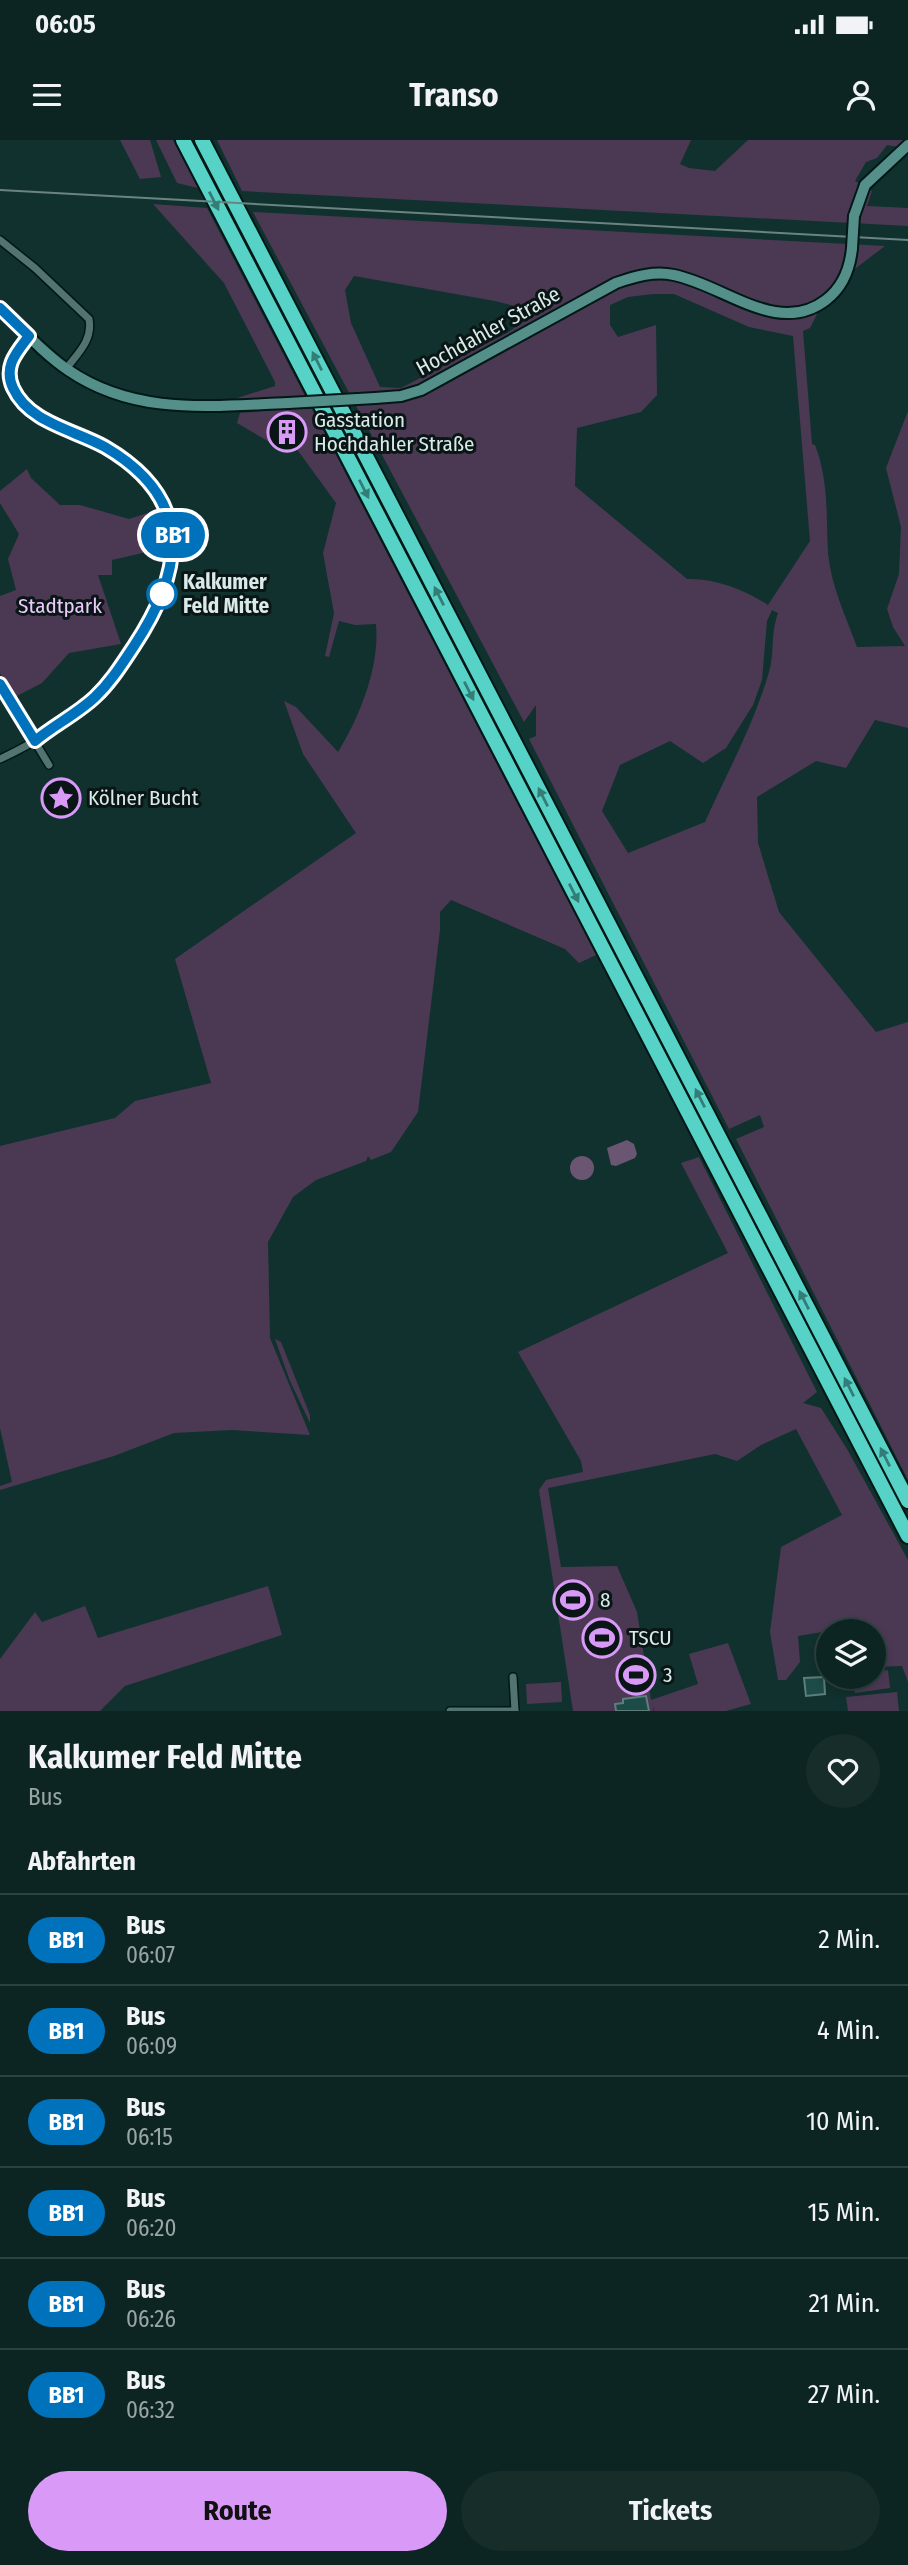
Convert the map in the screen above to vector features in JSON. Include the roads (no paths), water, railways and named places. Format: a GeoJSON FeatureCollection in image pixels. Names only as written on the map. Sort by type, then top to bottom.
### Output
{"type":"FeatureCollection","features":[{"type":"Feature","properties":{"kind":"highway"},"geometry":{"type":"LineString","coordinates":[[183,140],[908,1536]]}},
{"type":"Feature","properties":{"kind":"highway"},"geometry":{"type":"LineString","coordinates":[[202,140],[908,1502]]}},
{"type":"Feature","properties":{"kind":"main road","name":"Hochdahler Straße"},"geometry":{"type":"LineString","coordinates":[[0,308],[66,369],[104,392],[144,403],[224,406],[404,396],[421,390],[617,283],[644,275],[682,277],[773,313],[805,311],[821,304],[838,288],[848,269],[854,216],[865,185],[908,145]]}},
{"type":"Feature","properties":{"kind":"street"},"geometry":{"type":"LineString","coordinates":[[0,240],[89,319],[91,331],[88,340],[66,369]]}},
{"type":"Feature","properties":{"kind":"street"},"geometry":{"type":"LineString","coordinates":[[0,759],[35,741],[96,696],[144,631],[171,569],[174,551],[173,531],[164,506],[137,470],[105,447],[33,412],[16,393],[9,376],[10,365],[13,356],[29,336]]}},
{"type":"Feature","properties":{"kind":"street"},"geometry":{"type":"LineString","coordinates":[[0,684],[49,765]]}},
{"type":"Feature","properties":{"kind":"street"},"geometry":{"type":"LineString","coordinates":[[450,1711],[515,1711],[513,1677]]}},
{"type":"Feature","properties":{"kind":"railway"},"geometry":{"type":"LineString","coordinates":[[0,190],[908,240]]}},
{"type":"Feature","properties":{"kind":"place","name":"Gasstation Hochdahler Straße"},"geometry":{"type":"Point","coordinates":[287,432]}},
{"type":"Feature","properties":{"kind":"place","name":"Kalkumer Feld Mitte"},"geometry":{"type":"Point","coordinates":[162,594]}},
{"type":"Feature","properties":{"kind":"place","name":"Kölner Bucht"},"geometry":{"type":"Point","coordinates":[61,798]}},
{"type":"Feature","properties":{"kind":"place","name":"8"},"geometry":{"type":"Point","coordinates":[573,1600]}},
{"type":"Feature","properties":{"kind":"place","name":"TSCU"},"geometry":{"type":"Point","coordinates":[602,1638]}},
{"type":"Feature","properties":{"kind":"place","name":"3"},"geometry":{"type":"Point","coordinates":[636,1675]}},
{"type":"Feature","properties":{"kind":"park label","name":"Stadtpark"},"geometry":{"type":"Point","coordinates":[60,606]}}]}
